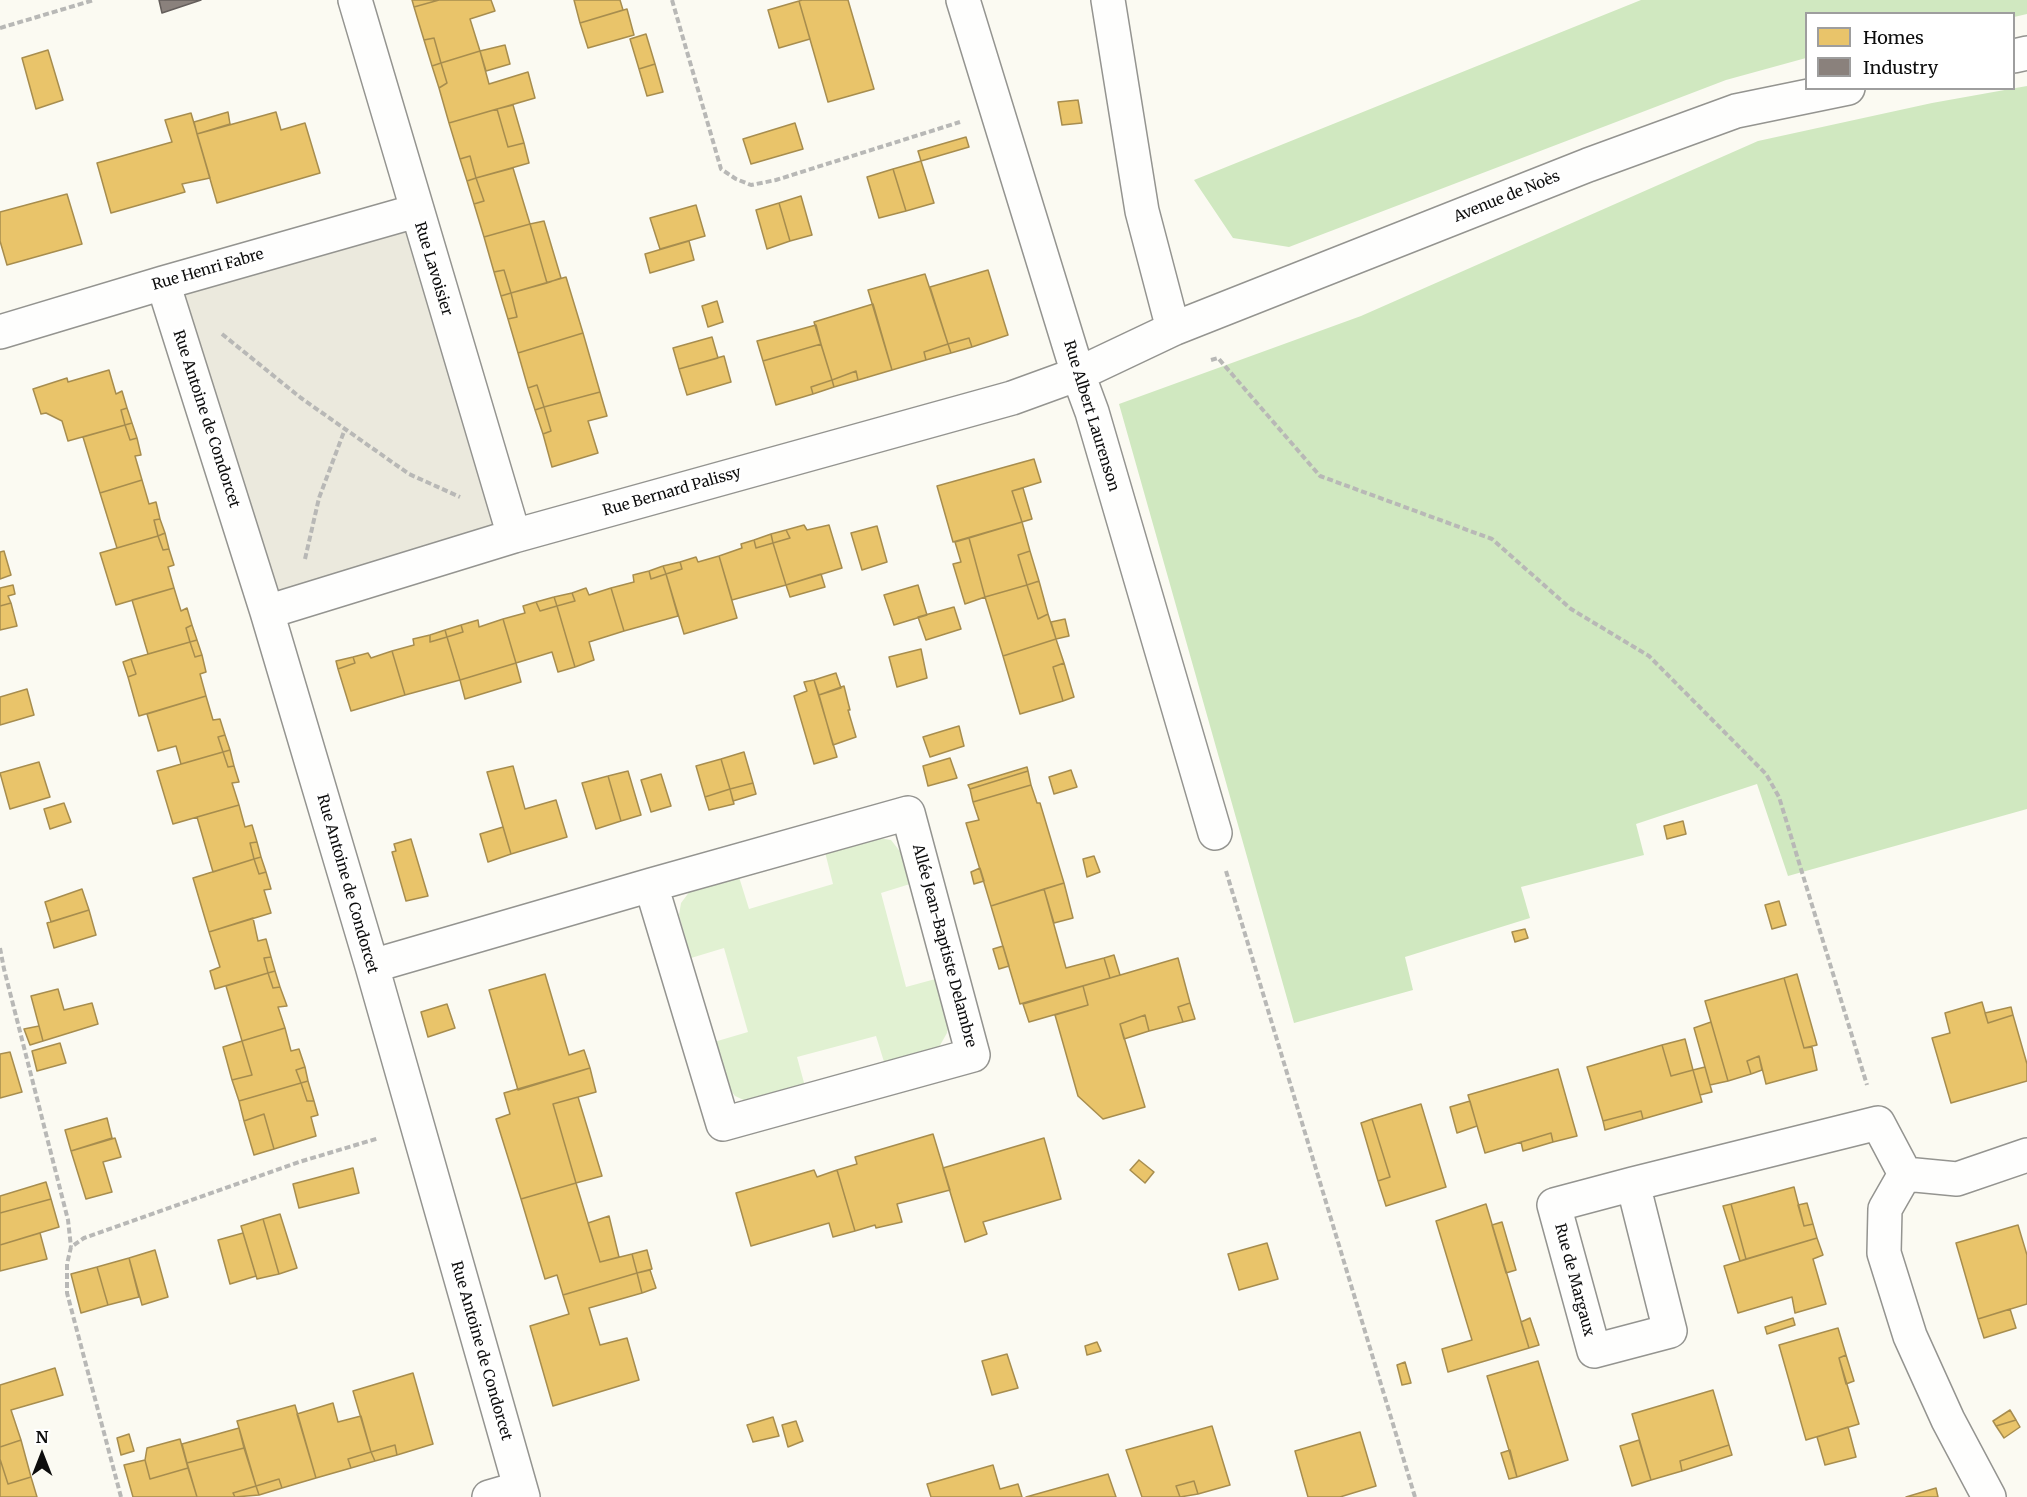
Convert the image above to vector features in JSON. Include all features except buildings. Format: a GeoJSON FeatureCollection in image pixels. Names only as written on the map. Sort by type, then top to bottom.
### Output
{"type":"FeatureCollection","features":[{"type":"Feature","properties":{"kind":"street","name":"Rue Lavoisier"},"geometry":{"type":"LineString","coordinates":[[355,0],[514,536]]}},
{"type":"Feature","properties":{"kind":"street","name":"Rue Albert Laurenson"},"geometry":{"type":"LineString","coordinates":[[963,0],[1078,374],[1092,412],[1215,833]]}},
{"type":"Feature","properties":{"kind":"street"},"geometry":{"type":"LineString","coordinates":[[1108,0],[1142,211],[1173,329]]}},
{"type":"Feature","properties":{"kind":"street","name":"Avenue de Noès"},"geometry":{"type":"LineString","coordinates":[[1078,374],[1173,329],[1588,165],[1736,111],[1838,90]]}},
{"type":"Feature","properties":{"kind":"street","name":"Rue Henri Fabre"},"geometry":{"type":"LineString","coordinates":[[0,332],[416,211]]}},
{"type":"Feature","properties":{"kind":"street","name":"Rue Antoine de Condorcet"},"geometry":{"type":"LineString","coordinates":[[163,283],[267,612],[372,966],[522,1493]]}},
{"type":"Feature","properties":{"kind":"street","name":"Rue Bernard Palissy"},"geometry":{"type":"LineString","coordinates":[[267,612],[514,536],[1012,398],[1078,374]]}},
{"type":"Feature","properties":{"kind":"street","name":"Allée Jean-Baptiste Delambre"},"geometry":{"type":"LineString","coordinates":[[372,966],[651,885],[908,813],[973,1055],[723,1124],[651,885]]}},
{"type":"Feature","properties":{"kind":"street"},"geometry":{"type":"LineString","coordinates":[[1878,1123],[1905,1174]]}},
{"type":"Feature","properties":{"kind":"street","name":"Rue de Margaux"},"geometry":{"type":"LineString","coordinates":[[1633,1184],[1670,1330],[1594,1351],[1554,1205],[1633,1184],[1878,1123]]}},
{"type":"Feature","properties":{"kind":"street"},"geometry":{"type":"LineString","coordinates":[[1905,1174],[1957,1179],[2027,1155]]}},
{"type":"Feature","properties":{"kind":"street"},"geometry":{"type":"LineString","coordinates":[[1905,1174],[1885,1209],[1884,1253],[1910,1336],[1948,1420],[1989,1497]]}},
{"type":"Feature","properties":{"kind":"street"},"geometry":{"type":"LineString","coordinates":[[489,1497],[522,1493]]}},
{"type":"Feature","properties":{"kind":"path"},"geometry":{"type":"LineString","coordinates":[[0,28],[94,0]]}},
{"type":"Feature","properties":{"kind":"path"},"geometry":{"type":"LineString","coordinates":[[672,0],[720,169],[751,185],[776,180],[997,111]]}},
{"type":"Feature","properties":{"kind":"path"},"geometry":{"type":"LineString","coordinates":[[177,330],[211,324],[301,398],[409,474],[470,502],[501,495]]}},
{"type":"Feature","properties":{"kind":"path"},"geometry":{"type":"LineString","coordinates":[[1208,361],[1218,358],[1320,476],[1492,539],[1571,609],[1649,656],[1766,774],[1779,797],[1878,1123]]}},
{"type":"Feature","properties":{"kind":"path"},"geometry":{"type":"LineString","coordinates":[[301,602],[303,569],[319,498],[345,429]]}},
{"type":"Feature","properties":{"kind":"path"},"geometry":{"type":"LineString","coordinates":[[1215,833],[1415,1497]]}},
{"type":"Feature","properties":{"kind":"path"},"geometry":{"type":"LineString","coordinates":[[0,948],[68,1220],[71,1248],[67,1264],[67,1293],[121,1497]]}},
{"type":"Feature","properties":{"kind":"path"},"geometry":{"type":"LineString","coordinates":[[71,1248],[84,1238],[299,1162],[417,1127]]}},
{"type":"Feature","properties":{"kind":"green space"},"geometry":{"type":"Polygon","coordinates":[[[1641,0],[2027,0],[2027,14],[2015,17],[2015,12],[1805,12],[1805,58],[1726,80],[1289,247],[1233,238],[1194,180],[1641,0]]]}},
{"type":"Feature","properties":{"kind":"green space"},"geometry":{"type":"Polygon","coordinates":[[[2027,86],[2027,809],[1788,876],[1757,784],[1636,824],[1644,855],[1521,887],[1530,918],[1405,957],[1413,990],[1294,1023],[1119,404],[1361,316],[1758,141],[1932,103],[2015,90],[2027,86]]]}},
{"type":"Feature","properties":{"kind":"green space"},"geometry":{"type":"Polygon","coordinates":[[[873,837],[891,840],[902,854],[910,884],[881,893],[906,987],[939,978],[949,1021],[947,1033],[939,1047],[885,1065],[876,1036],[797,1057],[806,1090],[746,1101],[735,1096],[725,1083],[714,1042],[748,1032],[724,948],[691,958],[679,915],[681,903],[690,891],[739,877],[749,909],[833,884],[825,852],[873,837]]]}},
{"type":"Feature","properties":{"kind":"shaded area"},"geometry":{"type":"Polygon","coordinates":[[[416,211],[514,536],[267,612],[163,283],[416,211]]]}}]}
